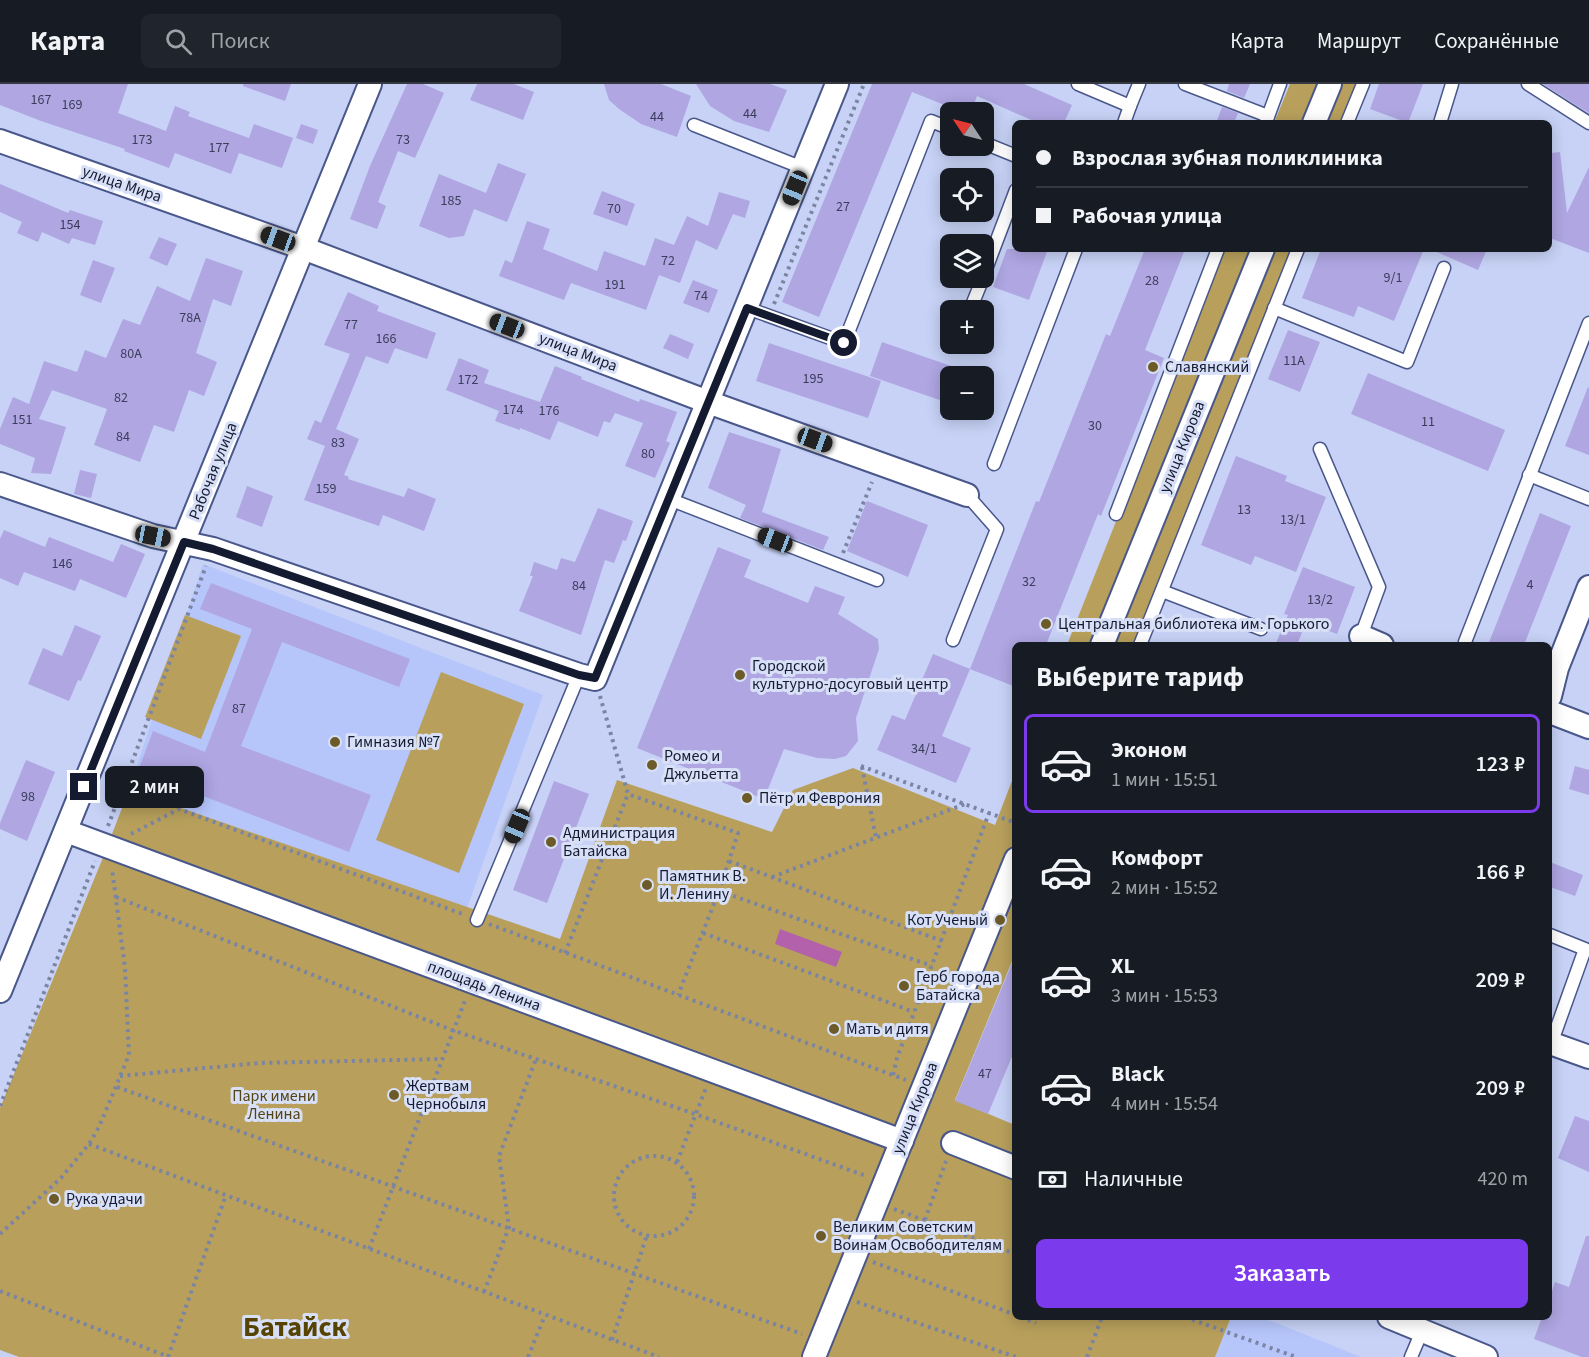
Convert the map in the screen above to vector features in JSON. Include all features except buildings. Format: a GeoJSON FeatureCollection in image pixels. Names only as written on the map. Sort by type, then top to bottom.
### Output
{"type":"FeatureCollection","features":[{"type":"Feature","properties":{"kind":"street","name":"Рабочая улица"},"geometry":{"type":"LineString","coordinates":[[0,991],[370,84]]}},
{"type":"Feature","properties":{"kind":"street"},"geometry":{"type":"LineString","coordinates":[[0,484],[153,536],[213,549],[587,677],[669,499],[837,84]]}},
{"type":"Feature","properties":{"kind":"street"},"geometry":{"type":"LineString","coordinates":[[1315,120],[1330,84]]}},
{"type":"Feature","properties":{"kind":"street","name":"улица Мира"},"geometry":{"type":"LineString","coordinates":[[0,141],[303,248],[708,402],[967,495]]}},
{"type":"Feature","properties":{"kind":"street","name":"улица Кирова"},"geometry":{"type":"LineString","coordinates":[[1103,642],[1262,252]]}},
{"type":"Feature","properties":{"kind":"street"},"geometry":{"type":"LineString","coordinates":[[1552,688],[1557,668],[1589,587]]}},
{"type":"Feature","properties":{"kind":"street"},"geometry":{"type":"LineString","coordinates":[[1361,636],[1375,642]]}},
{"type":"Feature","properties":{"kind":"street"},"geometry":{"type":"LineString","coordinates":[[1552,713],[1589,727]]}},
{"type":"Feature","properties":{"kind":"street","name":"площадь Ленина"},"geometry":{"type":"LineString","coordinates":[[66,831],[902,1141]]}},
{"type":"Feature","properties":{"kind":"street","name":"улица Кирова"},"geometry":{"type":"LineString","coordinates":[[818,1349],[1012,869]]}},
{"type":"Feature","properties":{"kind":"street"},"geometry":{"type":"LineString","coordinates":[[1552,1045],[1589,1057]]}},
{"type":"Feature","properties":{"kind":"street"},"geometry":{"type":"LineString","coordinates":[[952,1143],[1012,1166]]}},
{"type":"Feature","properties":{"kind":"street"},"geometry":{"type":"LineString","coordinates":[[1396,1320],[1486,1357]]}},
{"type":"Feature","properties":{"kind":"lane"},"geometry":{"type":"LineString","coordinates":[[1078,84],[1131,106]]}},
{"type":"Feature","properties":{"kind":"lane"},"geometry":{"type":"LineString","coordinates":[[1125,120],[1139,84]]}},
{"type":"Feature","properties":{"kind":"lane"},"geometry":{"type":"LineString","coordinates":[[1185,84],[1267,120],[1280,84]]}},
{"type":"Feature","properties":{"kind":"lane"},"geometry":{"type":"LineString","coordinates":[[1351,120],[1363,84]]}},
{"type":"Feature","properties":{"kind":"lane"},"geometry":{"type":"LineString","coordinates":[[1441,120],[1452,84]]}},
{"type":"Feature","properties":{"kind":"lane"},"geometry":{"type":"LineString","coordinates":[[1528,84],[1589,123]]}},
{"type":"Feature","properties":{"kind":"lane"},"geometry":{"type":"LineString","coordinates":[[747,308],[844,343],[931,121],[940,125]]}},
{"type":"Feature","properties":{"kind":"lane"},"geometry":{"type":"LineString","coordinates":[[694,125],[803,168]]}},
{"type":"Feature","properties":{"kind":"lane"},"geometry":{"type":"LineString","coordinates":[[994,147],[1012,154]]}},
{"type":"Feature","properties":{"kind":"lane"},"geometry":{"type":"LineString","coordinates":[[994,247],[1012,200]]}},
{"type":"Feature","properties":{"kind":"lane"},"geometry":{"type":"LineString","coordinates":[[994,464],[1075,252]]}},
{"type":"Feature","properties":{"kind":"lane"},"geometry":{"type":"LineString","coordinates":[[1116,514],[1217,252]]}},
{"type":"Feature","properties":{"kind":"lane","name":"улица Кирова"},"geometry":{"type":"LineString","coordinates":[[1141,642],[1297,252]]}},
{"type":"Feature","properties":{"kind":"lane"},"geometry":{"type":"LineString","coordinates":[[1274,308],[1407,362],[1444,268]]}},
{"type":"Feature","properties":{"kind":"lane"},"geometry":{"type":"LineString","coordinates":[[1465,642],[1589,323]]}},
{"type":"Feature","properties":{"kind":"lane"},"geometry":{"type":"LineString","coordinates":[[1320,449],[1379,587],[1361,636]]}},
{"type":"Feature","properties":{"kind":"lane"},"geometry":{"type":"LineString","coordinates":[[1529,475],[1589,499]]}},
{"type":"Feature","properties":{"kind":"lane","name":"улица Мира"},"geometry":{"type":"LineString","coordinates":[[953,640],[997,529],[967,495]]}},
{"type":"Feature","properties":{"kind":"lane"},"geometry":{"type":"LineString","coordinates":[[669,499],[878,580]]}},
{"type":"Feature","properties":{"kind":"lane"},"geometry":{"type":"LineString","coordinates":[[1162,591],[1261,628]]}},
{"type":"Feature","properties":{"kind":"lane"},"geometry":{"type":"LineString","coordinates":[[477,920],[587,677]]}},
{"type":"Feature","properties":{"kind":"lane"},"geometry":{"type":"LineString","coordinates":[[1552,937],[1587,950],[1552,1039]]}},
{"type":"Feature","properties":{"kind":"lane"},"geometry":{"type":"LineString","coordinates":[[1411,1357],[1422,1331]]}},
{"type":"Feature","properties":{"kind":"path"},"geometry":{"type":"LineString","coordinates":[[769,316],[864,84]]}},
{"type":"Feature","properties":{"kind":"path"},"geometry":{"type":"LineString","coordinates":[[838,565],[879,463]]}},
{"type":"Feature","properties":{"kind":"path"},"geometry":{"type":"LineString","coordinates":[[565,953],[628,794],[587,677]]}},
{"type":"Feature","properties":{"kind":"path"},"geometry":{"type":"LineString","coordinates":[[876,838],[861,766],[1012,822]]}},
{"type":"Feature","properties":{"kind":"path"},"geometry":{"type":"LineString","coordinates":[[628,794],[738,833],[719,891],[678,995]]}},
{"type":"Feature","properties":{"kind":"path"},"geometry":{"type":"LineString","coordinates":[[771,877],[965,804]]}},
{"type":"Feature","properties":{"kind":"path"},"geometry":{"type":"LineString","coordinates":[[0,1234],[60,1178],[88,1144],[99,1127],[129,1055],[125,968],[107,847],[179,810],[924,1086]]}},
{"type":"Feature","properties":{"kind":"path"},"geometry":{"type":"LineString","coordinates":[[893,1075],[897,1058],[989,813]]}},
{"type":"Feature","properties":{"kind":"path"},"geometry":{"type":"LineString","coordinates":[[729,861],[942,941]]}},
{"type":"Feature","properties":{"kind":"path"},"geometry":{"type":"LineString","coordinates":[[719,891],[932,966]]}},
{"type":"Feature","properties":{"kind":"path"},"geometry":{"type":"LineString","coordinates":[[116,897],[452,1030],[695,1114],[881,1193],[925,1220],[1012,1253]]}},
{"type":"Feature","properties":{"kind":"path"},"geometry":{"type":"LineString","coordinates":[[703,933],[914,1012]]}},
{"type":"Feature","properties":{"kind":"path"},"geometry":{"type":"LineString","coordinates":[[369,1249],[472,982]]}},
{"type":"Feature","properties":{"kind":"path"},"geometry":{"type":"LineString","coordinates":[[120,1076],[259,1063],[441,1059]]}},
{"type":"Feature","properties":{"kind":"path"},"geometry":{"type":"LineString","coordinates":[[484,1292],[509,1227],[499,1156],[536,1059]]}},
{"type":"Feature","properties":{"kind":"path"},"geometry":{"type":"LineString","coordinates":[[677,1162],[704,1091],[719,1073]]}},
{"type":"Feature","properties":{"kind":"path"},"geometry":{"type":"LineString","coordinates":[[117,1087],[635,1273],[818,1349]]}},
{"type":"Feature","properties":{"kind":"path"},"geometry":{"type":"LineString","coordinates":[[925,1220],[952,1143]]}},
{"type":"Feature","properties":{"kind":"path"},"geometry":{"type":"LineString","coordinates":[[88,1144],[659,1357]]}},
{"type":"Feature","properties":{"kind":"path"},"geometry":{"type":"LineString","coordinates":[[659,1156],[677,1162],[687,1172],[693,1184],[692,1211],[674,1231],[661,1235],[647,1235],[635,1231],[621,1218],[614,1200],[615,1187],[620,1175],[628,1165],[640,1158],[659,1156]]}},
{"type":"Feature","properties":{"kind":"path"},"geometry":{"type":"LineString","coordinates":[[0,1291],[168,1357],[226,1196]]}},
{"type":"Feature","properties":{"kind":"path"},"geometry":{"type":"LineString","coordinates":[[612,1340],[647,1235]]}},
{"type":"Feature","properties":{"kind":"path"},"geometry":{"type":"LineString","coordinates":[[856,1255],[1012,1314]]}},
{"type":"Feature","properties":{"kind":"path"},"geometry":{"type":"LineString","coordinates":[[840,1296],[1016,1357]]}},
{"type":"Feature","properties":{"kind":"path"},"geometry":{"type":"LineString","coordinates":[[528,1357],[545,1315]]}},
{"type":"Feature","properties":{"kind":"path"},"geometry":{"type":"LineString","coordinates":[[1028,1320],[1036,1323]]}},
{"type":"Feature","properties":{"kind":"path"},"geometry":{"type":"LineString","coordinates":[[1087,1357],[1101,1320]]}},
{"type":"Feature","properties":{"kind":"path"},"geometry":{"type":"LineString","coordinates":[[1193,1320],[1296,1357]]}},
{"type":"Feature","properties":{"kind":"shaded area","name":"Гимназия №7"},"geometry":{"type":"Polygon","coordinates":[[[203,564],[543,695],[467,908],[129,790],[203,564]]]}},
{"type":"Feature","properties":{"kind":"shaded area"},"geometry":{"type":"Polygon","coordinates":[[[780,929],[842,952],[836,967],[775,944],[780,929]]]}},
{"type":"Feature","properties":{"kind":"shaded area"},"geometry":{"type":"Polygon","coordinates":[[[1230,1320],[1268,1320],[1361,1357],[1215,1357],[1230,1320]]]}},
{"type":"Feature","properties":{"kind":"green space"},"geometry":{"type":"Polygon","coordinates":[[[1290,84],[1358,84],[1343,120],[1275,120],[1290,84]]]}},
{"type":"Feature","properties":{"kind":"green space"},"geometry":{"type":"Polygon","coordinates":[[[1223,252],[1292,252],[1139,642],[1068,642],[1223,252]]]}},
{"type":"Feature","properties":{"kind":"green space"},"geometry":{"type":"Polygon","coordinates":[[[185,615],[241,636],[201,739],[145,717],[185,615]]]}},
{"type":"Feature","properties":{"kind":"green space"},"geometry":{"type":"Polygon","coordinates":[[[441,672],[524,704],[459,873],[376,840],[441,672]]]}},
{"type":"Feature","properties":{"kind":"green space","name":"Парк имени Ленина"},"geometry":{"type":"Polygon","coordinates":[[[853,768],[995,825],[1012,781],[1012,961],[955,1100],[1012,1124],[1012,1320],[1230,1320],[1215,1357],[19,1357],[0,1350],[0,1108],[129,790],[560,939],[617,780],[772,832],[793,790],[853,768]]]}},
{"type":"Feature","properties":{"kind":"place","name":"Славянский"},"geometry":{"type":"Point","coordinates":[1153,367]}},
{"type":"Feature","properties":{"kind":"place","name":"Центральная библиотека им. Горького"},"geometry":{"type":"Point","coordinates":[1046,624]}},
{"type":"Feature","properties":{"kind":"place","name":"Городской культурно-досуговый центр"},"geometry":{"type":"Point","coordinates":[740,675]}},
{"type":"Feature","properties":{"kind":"place","name":"Гимназия №7"},"geometry":{"type":"Point","coordinates":[335,742]}},
{"type":"Feature","properties":{"kind":"place","name":"Ромео и Джульетта"},"geometry":{"type":"Point","coordinates":[652,765]}},
{"type":"Feature","properties":{"kind":"place","name":"Пётр и Феврония"},"geometry":{"type":"Point","coordinates":[747,798]}},
{"type":"Feature","properties":{"kind":"place","name":"Администрация Батайска"},"geometry":{"type":"Point","coordinates":[551,842]}},
{"type":"Feature","properties":{"kind":"place","name":"Памятник В. И. Ленину"},"geometry":{"type":"Point","coordinates":[647,885]}},
{"type":"Feature","properties":{"kind":"place","name":"Кот Ученый"},"geometry":{"type":"Point","coordinates":[1000,920]}},
{"type":"Feature","properties":{"kind":"place","name":"Герб города Батайска"},"geometry":{"type":"Point","coordinates":[904,986]}},
{"type":"Feature","properties":{"kind":"place","name":"Мать и дитя"},"geometry":{"type":"Point","coordinates":[834,1029]}},
{"type":"Feature","properties":{"kind":"place","name":"Жертвам Чернобыля"},"geometry":{"type":"Point","coordinates":[394,1095]}},
{"type":"Feature","properties":{"kind":"place","name":"Рука удачи"},"geometry":{"type":"Point","coordinates":[54,1199]}},
{"type":"Feature","properties":{"kind":"place","name":"Великим Советским Воинам Освободителям"},"geometry":{"type":"Point","coordinates":[821,1236]}},
{"type":"Feature","properties":{"kind":"district","name":"Батайск"},"geometry":{"type":"Point","coordinates":[295,1327]}},
{"type":"Feature","properties":{"kind":"route"},"geometry":{"type":"LineString","coordinates":[[84,787],[184,542],[213,549],[579,675],[595,678],[747,308],[844,343]]}}]}
